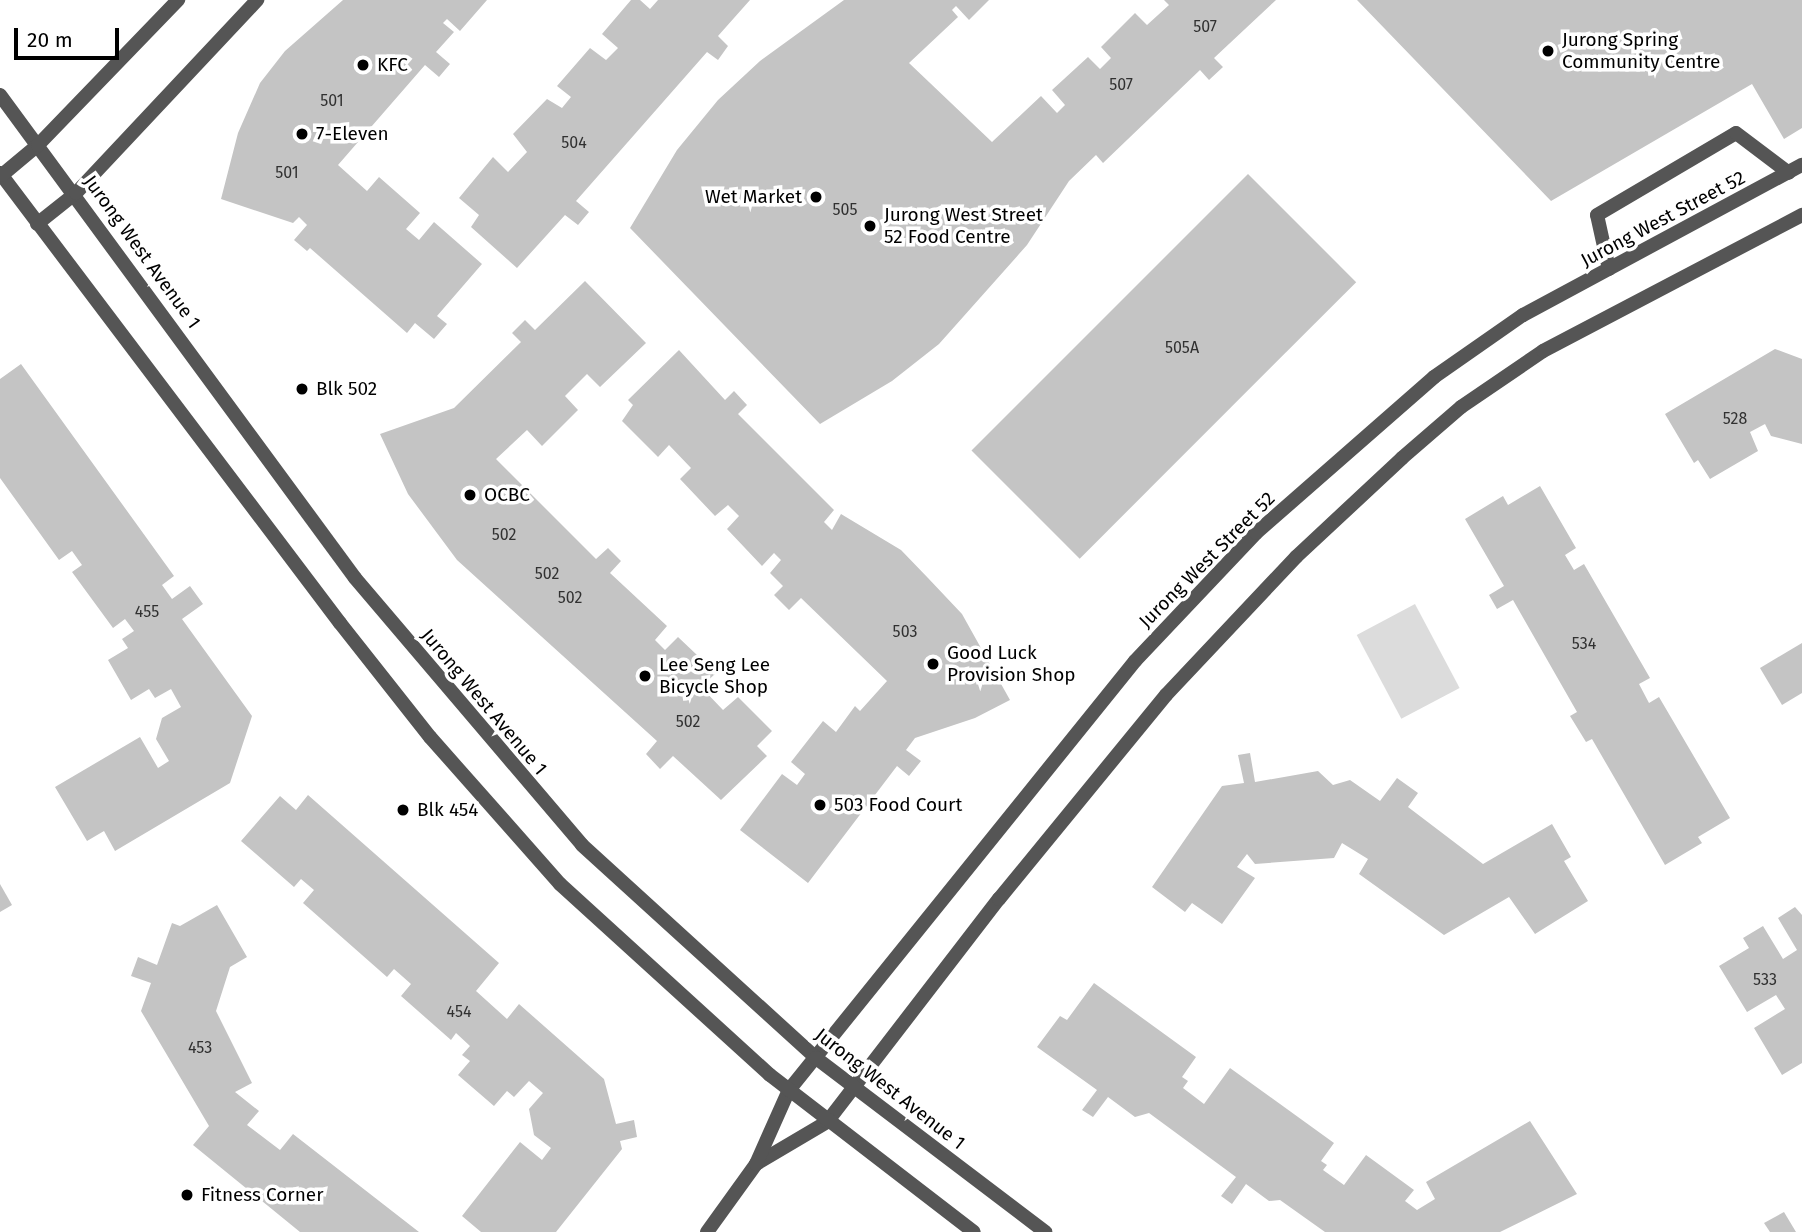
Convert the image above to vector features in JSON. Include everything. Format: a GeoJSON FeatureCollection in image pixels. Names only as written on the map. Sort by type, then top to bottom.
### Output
{"type":"FeatureCollection","features":[{"type":"Feature","properties":{"kind":"street"},"geometry":{"type":"LineString","coordinates":[[178,0],[38,145],[1,174],[430,737],[560,884],[827,1122],[974,1232]]}},
{"type":"Feature","properties":{"kind":"street"},"geometry":{"type":"LineString","coordinates":[[37,224],[75,193],[257,0]]}},
{"type":"Feature","properties":{"kind":"street","name":"Jurong West Avenue 1"},"geometry":{"type":"LineString","coordinates":[[0,95],[75,193],[355,578],[516,771],[589,852],[817,1058],[1045,1232]]}},
{"type":"Feature","properties":{"kind":"street"},"geometry":{"type":"LineString","coordinates":[[1609,269],[1597,215],[1736,133],[1796,169]]}},
{"type":"Feature","properties":{"kind":"street","name":"Jurong West Street 52"},"geometry":{"type":"LineString","coordinates":[[756,1164],[789,1090],[1135,662],[1256,533],[1434,377],[1523,315],[1796,169]]}},
{"type":"Feature","properties":{"kind":"street"},"geometry":{"type":"LineString","coordinates":[[707,1232],[756,1164],[827,1122],[999,899],[1166,695],[1296,557],[1392,467],[1461,407],[1543,351],[1802,215]]}},
{"type":"Feature","properties":{"kind":"shaded area"},"geometry":{"type":"Polygon","coordinates":[[[1415,604],[1460,688],[1401,719],[1357,635],[1415,604]]]}},
{"type":"Feature","properties":{"kind":"building"},"geometry":{"type":"Polygon","coordinates":[[[343,0],[487,0],[460,31],[447,19],[443,23],[454,32],[436,52],[450,64],[439,77],[425,65],[338,165],[367,191],[379,177],[420,213],[406,229],[419,240],[434,222],[482,264],[437,316],[447,324],[434,339],[415,323],[407,333],[310,248],[307,251],[294,240],[307,225],[299,217],[293,223],[221,199],[238,133],[260,83],[285,51],[343,0]]]}},
{"type":"Feature","properties":{"kind":"building"},"geometry":{"type":"Polygon","coordinates":[[[631,0],[640,0],[650,9],[658,0],[750,0],[718,36],[728,46],[718,60],[707,52],[576,201],[589,212],[578,225],[565,215],[517,268],[471,227],[479,215],[459,198],[493,157],[508,172],[527,152],[513,134],[547,99],[562,108],[571,97],[557,86],[590,48],[606,60],[618,48],[602,34],[631,0]]]}},
{"type":"Feature","properties":{"kind":"building"},"geometry":{"type":"Polygon","coordinates":[[[844,0],[989,0],[969,20],[956,6],[952,10],[958,17],[909,63],[992,142],[1041,96],[1057,113],[1065,105],[1052,90],[1088,57],[1100,69],[1111,58],[1101,47],[1135,13],[1147,25],[1169,5],[1164,0],[1276,0],[1214,58],[1223,67],[1209,80],[1200,70],[1103,163],[1096,155],[1069,181],[1027,245],[939,344],[892,381],[820,424],[630,228],[677,150],[718,100],[760,61],[844,0]]]}},
{"type":"Feature","properties":{"kind":"building","name":"Jurong Spring Community Centre"},"geometry":{"type":"Polygon","coordinates":[[[1357,0],[1802,0],[1802,128],[1784,139],[1752,84],[1551,201],[1357,0]]]}},
{"type":"Feature","properties":{"kind":"building"},"geometry":{"type":"Polygon","coordinates":[[[1248,174],[1356,282],[1080,559],[972,450],[1248,174]]]}},
{"type":"Feature","properties":{"kind":"building"},"geometry":{"type":"Polygon","coordinates":[[[585,281],[646,343],[600,387],[587,374],[565,396],[578,410],[542,446],[527,430],[496,459],[596,559],[608,548],[621,561],[610,573],[667,626],[655,640],[665,650],[678,637],[716,673],[701,687],[723,710],[738,697],[772,731],[757,746],[767,756],[721,800],[673,756],[660,769],[646,754],[657,741],[457,560],[408,494],[380,434],[454,408],[521,342],[512,333],[525,320],[535,330],[585,281]]]}},
{"type":"Feature","properties":{"kind":"building"},"geometry":{"type":"Polygon","coordinates":[[[1775,349],[1802,359],[1802,444],[1771,436],[1765,424],[1750,432],[1758,451],[1710,479],[1698,460],[1694,463],[1665,414],[1775,349]]]}},
{"type":"Feature","properties":{"kind":"building"},"geometry":{"type":"Polygon","coordinates":[[[679,350],[725,400],[734,391],[747,405],[738,414],[834,510],[824,522],[832,530],[841,514],[901,550],[928,578],[962,614],[1010,700],[975,718],[915,738],[906,750],[921,761],[909,776],[897,766],[808,883],[740,830],[782,774],[797,785],[805,774],[791,762],[823,721],[836,732],[855,706],[860,711],[887,681],[801,598],[789,610],[774,595],[783,586],[770,573],[781,560],[774,553],[762,566],[727,529],[739,516],[728,505],[715,516],[680,479],[691,468],[669,445],[658,457],[622,421],[633,405],[628,400],[679,350]]]}},
{"type":"Feature","properties":{"kind":"building"},"geometry":{"type":"Polygon","coordinates":[[[21,364],[174,576],[162,585],[172,599],[190,586],[203,604],[182,619],[252,716],[230,783],[115,851],[104,831],[87,841],[55,787],[140,737],[158,768],[169,761],[156,739],[162,718],[181,707],[171,689],[155,698],[149,689],[131,700],[108,660],[128,648],[122,639],[134,631],[125,619],[113,628],[72,572],[82,565],[72,551],[59,560],[0,478],[0,379],[21,364]]]}},
{"type":"Feature","properties":{"kind":"building"},"geometry":{"type":"Polygon","coordinates":[[[1540,486],[1576,548],[1565,555],[1574,570],[1584,564],[1650,678],[1639,684],[1649,703],[1659,697],[1730,818],[1698,837],[1702,843],[1665,865],[1592,739],[1586,742],[1570,716],[1577,712],[1513,600],[1497,609],[1489,595],[1504,586],[1465,519],[1503,496],[1508,505],[1540,486]]]}},
{"type":"Feature","properties":{"kind":"building"},"geometry":{"type":"Polygon","coordinates":[[[1802,643],[1802,693],[1782,705],[1760,668],[1802,643]]]}},
{"type":"Feature","properties":{"kind":"building"},"geometry":{"type":"Polygon","coordinates":[[[1250,753],[1255,782],[1318,771],[1333,785],[1350,780],[1380,801],[1397,778],[1418,793],[1408,807],[1483,864],[1552,824],[1571,857],[1564,861],[1588,901],[1535,934],[1509,897],[1444,935],[1359,874],[1368,859],[1342,843],[1334,858],[1255,864],[1247,854],[1237,867],[1255,878],[1222,924],[1192,903],[1185,912],[1152,887],[1222,786],[1244,783],[1238,755],[1250,753]]]}},
{"type":"Feature","properties":{"kind":"building"},"geometry":{"type":"Polygon","coordinates":[[[308,795],[499,963],[476,991],[507,1019],[519,1004],[604,1079],[616,1124],[634,1120],[637,1137],[620,1141],[622,1149],[556,1232],[481,1232],[462,1216],[520,1142],[542,1160],[551,1148],[534,1135],[529,1109],[543,1093],[529,1081],[514,1097],[507,1091],[494,1106],[458,1075],[470,1061],[462,1055],[470,1046],[456,1033],[451,1040],[401,996],[411,984],[394,969],[387,977],[303,903],[314,890],[301,879],[294,887],[241,841],[280,796],[296,810],[308,795]]]}},
{"type":"Feature","properties":{"kind":"building"},"geometry":{"type":"Polygon","coordinates":[[[0,884],[12,905],[0,912],[0,884]]]}},
{"type":"Feature","properties":{"kind":"building"},"geometry":{"type":"Polygon","coordinates":[[[217,905],[247,957],[230,967],[216,1011],[252,1083],[235,1092],[259,1111],[247,1125],[280,1150],[293,1134],[419,1232],[300,1232],[193,1145],[209,1126],[141,1011],[151,983],[131,976],[138,957],[157,965],[172,923],[180,926],[217,905]]]}},
{"type":"Feature","properties":{"kind":"building"},"geometry":{"type":"Polygon","coordinates":[[[1795,907],[1802,915],[1802,1063],[1782,1075],[1754,1028],[1785,1009],[1776,995],[1747,1012],[1719,966],[1749,948],[1743,938],[1763,926],[1783,959],[1797,950],[1778,918],[1795,907]]]}},
{"type":"Feature","properties":{"kind":"building"},"geometry":{"type":"Polygon","coordinates":[[[1094,983],[1196,1057],[1182,1077],[1188,1081],[1183,1088],[1204,1104],[1230,1068],[1334,1143],[1321,1161],[1327,1165],[1323,1170],[1344,1185],[1366,1155],[1414,1190],[1405,1201],[1417,1210],[1435,1199],[1426,1182],[1530,1121],[1577,1194],[1500,1232],[1325,1232],[1280,1200],[1269,1201],[1246,1184],[1232,1204],[1221,1196],[1236,1177],[1149,1113],[1135,1117],[1108,1097],[1093,1117],[1082,1110],[1097,1090],[1037,1047],[1060,1016],[1067,1020],[1094,983]]]}},
{"type":"Feature","properties":{"kind":"building"},"geometry":{"type":"Polygon","coordinates":[[[1784,1212],[1796,1232],[1770,1232],[1764,1223],[1784,1212]]]}},
{"type":"Feature","properties":{"kind":"place","name":"Jurong Spring Community Centre"},"geometry":{"type":"Point","coordinates":[1548,51]}},
{"type":"Feature","properties":{"kind":"place","name":"KFC"},"geometry":{"type":"Point","coordinates":[363,65]}},
{"type":"Feature","properties":{"kind":"place","name":"7-Eleven"},"geometry":{"type":"Point","coordinates":[302,134]}},
{"type":"Feature","properties":{"kind":"place","name":"Wet Market"},"geometry":{"type":"Point","coordinates":[816,197]}},
{"type":"Feature","properties":{"kind":"place","name":"Jurong West Street 52 Food Centre"},"geometry":{"type":"Point","coordinates":[870,226]}},
{"type":"Feature","properties":{"kind":"place","name":"Blk 502"},"geometry":{"type":"Point","coordinates":[302,389]}},
{"type":"Feature","properties":{"kind":"place","name":"OCBC"},"geometry":{"type":"Point","coordinates":[470,495]}},
{"type":"Feature","properties":{"kind":"place","name":"Good Luck Provision Shop"},"geometry":{"type":"Point","coordinates":[933,664]}},
{"type":"Feature","properties":{"kind":"place","name":"Lee Seng Lee Bicycle Shop"},"geometry":{"type":"Point","coordinates":[645,676]}},
{"type":"Feature","properties":{"kind":"place","name":"503 Food Court"},"geometry":{"type":"Point","coordinates":[820,805]}},
{"type":"Feature","properties":{"kind":"place","name":"Blk 454"},"geometry":{"type":"Point","coordinates":[403,810]}},
{"type":"Feature","properties":{"kind":"place","name":"Fitness Corner"},"geometry":{"type":"Point","coordinates":[187,1195]}}]}
